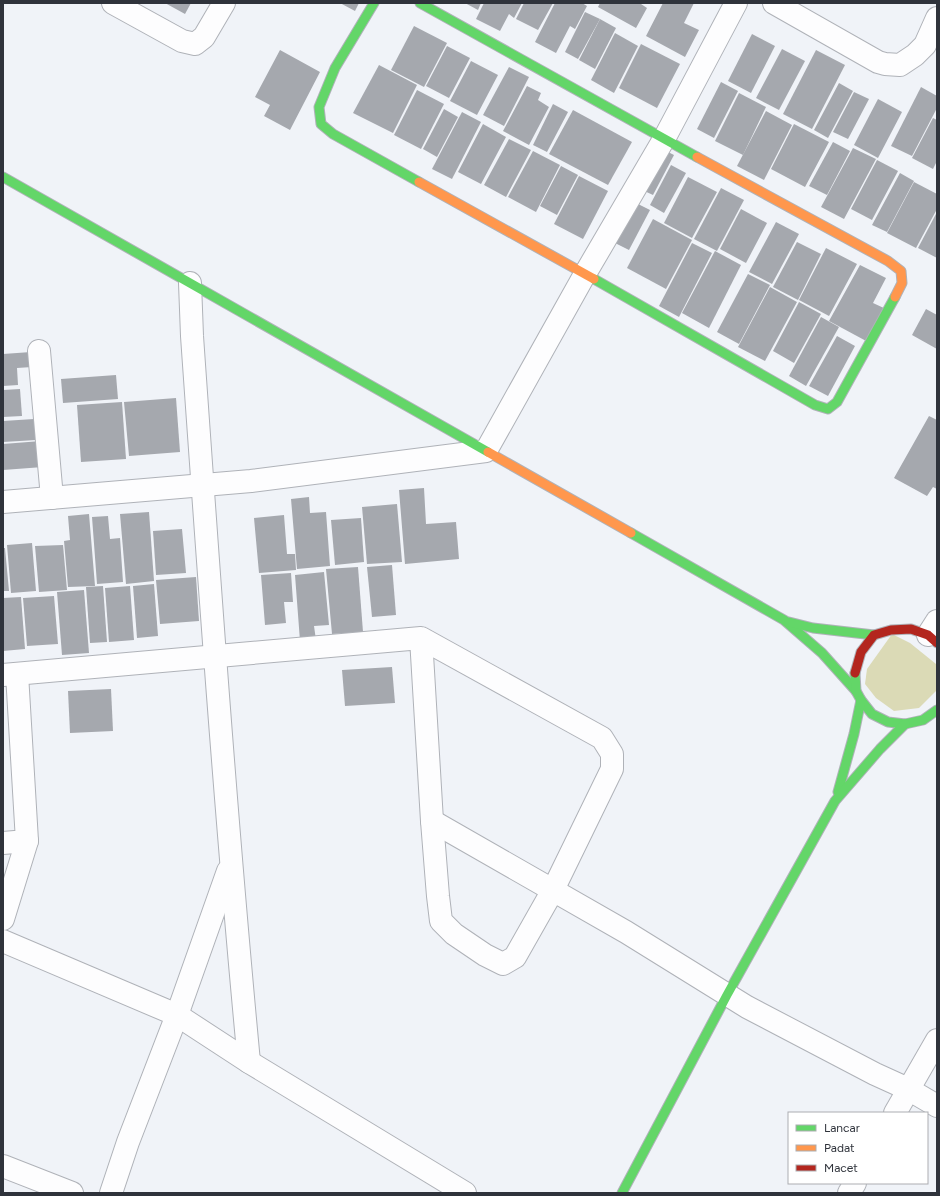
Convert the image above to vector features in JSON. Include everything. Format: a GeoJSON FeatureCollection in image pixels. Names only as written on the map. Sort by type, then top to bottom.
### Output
{"type":"FeatureCollection","features":[{"type":"Feature","properties":{"kind":"street"},"geometry":{"type":"LineString","coordinates":[[113,3],[182,41],[195,44],[204,37],[224,3]]}},
{"type":"Feature","properties":{"kind":"street"},"geometry":{"type":"LineString","coordinates":[[374,3],[335,68],[319,107],[321,124],[333,134],[585,274],[815,405],[828,409],[837,402],[902,283],[901,271],[888,261],[664,139],[420,3]]}},
{"type":"Feature","properties":{"kind":"street"},"geometry":{"type":"LineString","coordinates":[[486,451],[585,274],[664,139],[736,3]]}},
{"type":"Feature","properties":{"kind":"street"},"geometry":{"type":"LineString","coordinates":[[774,3],[878,62],[885,64],[900,64],[931,48],[937,18]]}},
{"type":"Feature","properties":{"kind":"street"},"geometry":{"type":"LineString","coordinates":[[3,177],[784,620],[810,641],[834,665],[856,690],[861,700],[872,714],[888,722],[905,724],[923,720],[937,710]]}},
{"type":"Feature","properties":{"kind":"street"},"geometry":{"type":"LineString","coordinates":[[190,283],[192,336],[214,656],[230,864],[249,1062]]}},
{"type":"Feature","properties":{"kind":"street"},"geometry":{"type":"LineString","coordinates":[[39,351],[52,498]]}},
{"type":"Feature","properties":{"kind":"street"},"geometry":{"type":"LineString","coordinates":[[3,502],[251,481],[486,451]]}},
{"type":"Feature","properties":{"kind":"street"},"geometry":{"type":"LineString","coordinates":[[784,620],[813,628],[874,635],[891,630],[911,629],[934,633]]}},
{"type":"Feature","properties":{"kind":"street"},"geometry":{"type":"LineString","coordinates":[[856,690],[855,670],[861,652],[874,635]]}},
{"type":"Feature","properties":{"kind":"street"},"geometry":{"type":"LineString","coordinates":[[3,919],[27,841],[10,675],[421,638],[602,738],[612,754],[612,769],[553,890],[515,957],[503,964],[485,955],[454,934],[441,921],[432,821],[421,638]]}},
{"type":"Feature","properties":{"kind":"street"},"geometry":{"type":"LineString","coordinates":[[835,801],[854,734],[861,700]]}},
{"type":"Feature","properties":{"kind":"street"},"geometry":{"type":"LineString","coordinates":[[622,1193],[727,994],[835,801],[880,749],[905,724]]}},
{"type":"Feature","properties":{"kind":"street"},"geometry":{"type":"LineString","coordinates":[[432,821],[626,932],[747,1007],[875,1074],[908,1089],[937,1106]]}},
{"type":"Feature","properties":{"kind":"street"},"geometry":{"type":"LineString","coordinates":[[3,843],[27,841]]}},
{"type":"Feature","properties":{"kind":"street"},"geometry":{"type":"LineString","coordinates":[[111,1193],[128,1142],[177,1015],[230,864]]}},
{"type":"Feature","properties":{"kind":"street"},"geometry":{"type":"LineString","coordinates":[[3,941],[177,1015],[249,1062],[465,1193]]}},
{"type":"Feature","properties":{"kind":"street"},"geometry":{"type":"LineString","coordinates":[[896,1112],[937,1040]]}},
{"type":"Feature","properties":{"kind":"street"},"geometry":{"type":"LineString","coordinates":[[3,1166],[72,1193]]}},
{"type":"Feature","properties":{"kind":"street"},"geometry":{"type":"LineString","coordinates":[[849,1193],[854,1184]]}},
{"type":"Feature","properties":{"kind":"green space"},"geometry":{"type":"Polygon","coordinates":[[[892,634],[910,643],[936,664],[937,690],[919,708],[894,711],[876,698],[865,684],[867,669],[892,634]]]}},
{"type":"Feature","properties":{"kind":"building"},"geometry":{"type":"Polygon","coordinates":[[[165,3],[191,3],[185,14],[165,3]]]}},
{"type":"Feature","properties":{"kind":"building"},"geometry":{"type":"Polygon","coordinates":[[[340,3],[359,3],[355,11],[340,3]]]}},
{"type":"Feature","properties":{"kind":"building"},"geometry":{"type":"Polygon","coordinates":[[[465,3],[481,3],[478,10],[465,3]]]}},
{"type":"Feature","properties":{"kind":"building"},"geometry":{"type":"Polygon","coordinates":[[[484,3],[522,3],[514,18],[509,14],[500,31],[476,19],[484,3]]]}},
{"type":"Feature","properties":{"kind":"building"},"geometry":{"type":"Polygon","coordinates":[[[524,3],[553,3],[538,30],[516,19],[524,3]]]}},
{"type":"Feature","properties":{"kind":"building"},"geometry":{"type":"Polygon","coordinates":[[[555,3],[582,3],[587,6],[575,29],[570,26],[556,53],[535,42],[555,3]]]}},
{"type":"Feature","properties":{"kind":"building"},"geometry":{"type":"Polygon","coordinates":[[[600,3],[641,3],[647,8],[636,28],[598,7],[600,3]]]}},
{"type":"Feature","properties":{"kind":"building"},"geometry":{"type":"Polygon","coordinates":[[[663,3],[694,3],[684,23],[699,30],[685,57],[646,36],[663,3]]]}},
{"type":"Feature","properties":{"kind":"building"},"geometry":{"type":"Polygon","coordinates":[[[585,12],[600,19],[578,59],[565,52],[585,12]]]}},
{"type":"Feature","properties":{"kind":"building"},"geometry":{"type":"Polygon","coordinates":[[[600,19],[616,28],[595,69],[579,60],[600,19]]]}},
{"type":"Feature","properties":{"kind":"building"},"geometry":{"type":"Polygon","coordinates":[[[414,26],[447,43],[424,87],[391,70],[414,26]]]}},
{"type":"Feature","properties":{"kind":"building"},"geometry":{"type":"Polygon","coordinates":[[[615,33],[638,46],[614,93],[591,80],[615,33]]]}},
{"type":"Feature","properties":{"kind":"building"},"geometry":{"type":"Polygon","coordinates":[[[752,34],[775,46],[751,93],[728,81],[752,34]]]}},
{"type":"Feature","properties":{"kind":"building"},"geometry":{"type":"Polygon","coordinates":[[[641,44],[680,64],[657,108],[619,88],[641,44]]]}},
{"type":"Feature","properties":{"kind":"building"},"geometry":{"type":"Polygon","coordinates":[[[447,46],[470,58],[449,98],[426,86],[447,46]]]}},
{"type":"Feature","properties":{"kind":"building"},"geometry":{"type":"Polygon","coordinates":[[[782,49],[805,61],[779,110],[756,98],[782,49]]]}},
{"type":"Feature","properties":{"kind":"building"},"geometry":{"type":"Polygon","coordinates":[[[280,50],[320,72],[290,130],[264,116],[270,105],[255,97],[280,50]]]}},
{"type":"Feature","properties":{"kind":"building"},"geometry":{"type":"Polygon","coordinates":[[[816,50],[845,65],[812,129],[783,114],[816,50]]]}},
{"type":"Feature","properties":{"kind":"building"},"geometry":{"type":"Polygon","coordinates":[[[471,61],[498,75],[477,115],[450,101],[471,61]]]}},
{"type":"Feature","properties":{"kind":"building"},"geometry":{"type":"Polygon","coordinates":[[[379,65],[417,85],[393,133],[353,113],[379,65]]]}},
{"type":"Feature","properties":{"kind":"building"},"geometry":{"type":"Polygon","coordinates":[[[509,67],[529,77],[504,126],[483,115],[509,67]]]}},
{"type":"Feature","properties":{"kind":"building"},"geometry":{"type":"Polygon","coordinates":[[[721,82],[738,91],[714,138],[697,129],[721,82]]]}},
{"type":"Feature","properties":{"kind":"building"},"geometry":{"type":"Polygon","coordinates":[[[839,83],[853,91],[828,138],[814,130],[839,83]]]}},
{"type":"Feature","properties":{"kind":"building"},"geometry":{"type":"Polygon","coordinates":[[[527,86],[541,93],[538,100],[549,107],[529,145],[503,131],[527,86]]]}},
{"type":"Feature","properties":{"kind":"building"},"geometry":{"type":"Polygon","coordinates":[[[921,87],[937,96],[937,108],[912,156],[891,146],[921,87]]]}},
{"type":"Feature","properties":{"kind":"building"},"geometry":{"type":"Polygon","coordinates":[[[417,90],[444,104],[421,149],[394,135],[417,90]]]}},
{"type":"Feature","properties":{"kind":"building"},"geometry":{"type":"Polygon","coordinates":[[[854,92],[869,99],[848,139],[833,132],[854,92]]]}},
{"type":"Feature","properties":{"kind":"building"},"geometry":{"type":"Polygon","coordinates":[[[739,93],[766,107],[743,155],[715,141],[739,93]]]}},
{"type":"Feature","properties":{"kind":"building"},"geometry":{"type":"Polygon","coordinates":[[[878,99],[902,112],[878,158],[854,145],[878,99]]]}},
{"type":"Feature","properties":{"kind":"building"},"geometry":{"type":"Polygon","coordinates":[[[553,104],[568,112],[547,152],[533,145],[553,104]]]}},
{"type":"Feature","properties":{"kind":"building"},"geometry":{"type":"Polygon","coordinates":[[[444,109],[458,117],[437,157],[423,149],[444,109]]]}},
{"type":"Feature","properties":{"kind":"building"},"geometry":{"type":"Polygon","coordinates":[[[573,110],[632,142],[608,185],[549,154],[573,110]]]}},
{"type":"Feature","properties":{"kind":"building"},"geometry":{"type":"Polygon","coordinates":[[[766,111],[792,125],[764,180],[737,166],[766,111]]]}},
{"type":"Feature","properties":{"kind":"building"},"geometry":{"type":"Polygon","coordinates":[[[462,112],[481,122],[452,179],[432,169],[462,112]]]}},
{"type":"Feature","properties":{"kind":"building"},"geometry":{"type":"Polygon","coordinates":[[[933,118],[937,120],[937,161],[933,169],[912,158],[933,118]]]}},
{"type":"Feature","properties":{"kind":"building"},"geometry":{"type":"Polygon","coordinates":[[[483,124],[506,137],[481,184],[458,172],[483,124]]]}},
{"type":"Feature","properties":{"kind":"building"},"geometry":{"type":"Polygon","coordinates":[[[794,124],[829,142],[805,187],[771,169],[794,124]]]}},
{"type":"Feature","properties":{"kind":"building"},"geometry":{"type":"Polygon","coordinates":[[[509,139],[531,150],[506,197],[484,185],[509,139]]]}},
{"type":"Feature","properties":{"kind":"building"},"geometry":{"type":"Polygon","coordinates":[[[833,142],[850,151],[827,195],[809,186],[833,142]]]}},
{"type":"Feature","properties":{"kind":"building"},"geometry":{"type":"Polygon","coordinates":[[[853,148],[876,159],[844,219],[821,207],[853,148]]]}},
{"type":"Feature","properties":{"kind":"building"},"geometry":{"type":"Polygon","coordinates":[[[662,149],[674,155],[653,195],[638,188],[662,149]]]}},
{"type":"Feature","properties":{"kind":"building"},"geometry":{"type":"Polygon","coordinates":[[[533,151],[560,165],[536,212],[508,197],[533,151]]]}},
{"type":"Feature","properties":{"kind":"building"},"geometry":{"type":"Polygon","coordinates":[[[877,160],[898,171],[872,220],[851,209],[877,160]]]}},
{"type":"Feature","properties":{"kind":"building"},"geometry":{"type":"Polygon","coordinates":[[[671,165],[686,173],[664,213],[650,205],[671,165]]]}},
{"type":"Feature","properties":{"kind":"building"},"geometry":{"type":"Polygon","coordinates":[[[561,166],[578,175],[557,215],[540,206],[561,166]]]}},
{"type":"Feature","properties":{"kind":"building"},"geometry":{"type":"Polygon","coordinates":[[[900,173],[914,181],[887,232],[872,225],[900,173]]]}},
{"type":"Feature","properties":{"kind":"building"},"geometry":{"type":"Polygon","coordinates":[[[579,176],[608,191],[583,239],[554,224],[579,176]]]}},
{"type":"Feature","properties":{"kind":"building"},"geometry":{"type":"Polygon","coordinates":[[[688,177],[717,192],[692,238],[664,223],[688,177]]]}},
{"type":"Feature","properties":{"kind":"building"},"geometry":{"type":"Polygon","coordinates":[[[914,182],[937,194],[937,209],[916,248],[887,233],[914,182]]]}},
{"type":"Feature","properties":{"kind":"building"},"geometry":{"type":"Polygon","coordinates":[[[721,188],[744,200],[717,251],[694,239],[721,188]]]}},
{"type":"Feature","properties":{"kind":"building"},"geometry":{"type":"Polygon","coordinates":[[[636,203],[650,210],[629,250],[615,243],[636,203]]]}},
{"type":"Feature","properties":{"kind":"building"},"geometry":{"type":"Polygon","coordinates":[[[741,209],[767,223],[746,263],[720,249],[741,209]]]}},
{"type":"Feature","properties":{"kind":"building"},"geometry":{"type":"Polygon","coordinates":[[[937,212],[937,258],[918,248],[937,212]]]}},
{"type":"Feature","properties":{"kind":"building"},"geometry":{"type":"Polygon","coordinates":[[[653,219],[692,240],[666,289],[627,268],[653,219]]]}},
{"type":"Feature","properties":{"kind":"building"},"geometry":{"type":"Polygon","coordinates":[[[776,222],[799,234],[772,284],[749,272],[776,222]]]}},
{"type":"Feature","properties":{"kind":"building"},"geometry":{"type":"Polygon","coordinates":[[[797,242],[821,254],[798,300],[773,287],[797,242]]]}},
{"type":"Feature","properties":{"kind":"building"},"geometry":{"type":"Polygon","coordinates":[[[692,243],[712,253],[679,317],[659,306],[692,243]]]}},
{"type":"Feature","properties":{"kind":"building"},"geometry":{"type":"Polygon","coordinates":[[[826,248],[857,264],[829,316],[799,300],[826,248]]]}},
{"type":"Feature","properties":{"kind":"building"},"geometry":{"type":"Polygon","coordinates":[[[715,251],[741,265],[709,328],[682,313],[715,251]]]}},
{"type":"Feature","properties":{"kind":"building"},"geometry":{"type":"Polygon","coordinates":[[[860,265],[886,278],[873,303],[886,309],[868,342],[829,321],[860,265]]]}},
{"type":"Feature","properties":{"kind":"building"},"geometry":{"type":"Polygon","coordinates":[[[748,274],[770,285],[739,344],[717,332],[748,274]]]}},
{"type":"Feature","properties":{"kind":"building"},"geometry":{"type":"Polygon","coordinates":[[[770,287],[797,302],[765,361],[738,347],[770,287]]]}},
{"type":"Feature","properties":{"kind":"building"},"geometry":{"type":"Polygon","coordinates":[[[799,302],[821,314],[794,363],[773,351],[799,302]]]}},
{"type":"Feature","properties":{"kind":"building"},"geometry":{"type":"Polygon","coordinates":[[[926,309],[937,315],[937,349],[912,335],[926,309]]]}},
{"type":"Feature","properties":{"kind":"building"},"geometry":{"type":"Polygon","coordinates":[[[821,317],[839,327],[806,386],[789,376],[821,317]]]}},
{"type":"Feature","properties":{"kind":"building"},"geometry":{"type":"Polygon","coordinates":[[[837,336],[855,346],[828,396],[809,386],[837,336]]]}},
{"type":"Feature","properties":{"kind":"building"},"geometry":{"type":"Polygon","coordinates":[[[31,352],[32,367],[17,368],[18,385],[3,386],[3,354],[31,352]]]}},
{"type":"Feature","properties":{"kind":"building"},"geometry":{"type":"Polygon","coordinates":[[[116,375],[118,399],[63,403],[61,379],[116,375]]]}},
{"type":"Feature","properties":{"kind":"building"},"geometry":{"type":"Polygon","coordinates":[[[20,389],[22,416],[3,417],[3,390],[20,389]]]}},
{"type":"Feature","properties":{"kind":"building"},"geometry":{"type":"Polygon","coordinates":[[[176,398],[180,452],[129,456],[124,402],[176,398]]]}},
{"type":"Feature","properties":{"kind":"building"},"geometry":{"type":"Polygon","coordinates":[[[122,402],[126,459],[81,462],[77,405],[122,402]]]}},
{"type":"Feature","properties":{"kind":"building"},"geometry":{"type":"Polygon","coordinates":[[[929,416],[937,420],[937,489],[933,487],[927,496],[894,478],[929,416]]]}},
{"type":"Feature","properties":{"kind":"building"},"geometry":{"type":"Polygon","coordinates":[[[34,419],[36,440],[3,442],[3,421],[34,419]]]}},
{"type":"Feature","properties":{"kind":"building"},"geometry":{"type":"Polygon","coordinates":[[[41,441],[43,467],[3,470],[3,444],[41,441]]]}},
{"type":"Feature","properties":{"kind":"building"},"geometry":{"type":"Polygon","coordinates":[[[424,488],[426,524],[456,522],[459,559],[405,564],[399,490],[424,488]]]}},
{"type":"Feature","properties":{"kind":"building"},"geometry":{"type":"Polygon","coordinates":[[[309,497],[310,513],[326,512],[330,566],[297,569],[291,499],[309,497]]]}},
{"type":"Feature","properties":{"kind":"building"},"geometry":{"type":"Polygon","coordinates":[[[397,504],[402,562],[367,564],[362,507],[397,504]]]}},
{"type":"Feature","properties":{"kind":"building"},"geometry":{"type":"Polygon","coordinates":[[[149,512],[154,581],[126,584],[120,514],[149,512]]]}},
{"type":"Feature","properties":{"kind":"building"},"geometry":{"type":"Polygon","coordinates":[[[89,514],[95,586],[68,587],[64,541],[70,540],[68,516],[89,514]]]}},
{"type":"Feature","properties":{"kind":"building"},"geometry":{"type":"Polygon","coordinates":[[[284,515],[287,554],[295,554],[296,570],[259,573],[254,518],[284,515]]]}},
{"type":"Feature","properties":{"kind":"building"},"geometry":{"type":"Polygon","coordinates":[[[108,516],[110,539],[120,538],[123,582],[97,584],[92,517],[108,516]]]}},
{"type":"Feature","properties":{"kind":"building"},"geometry":{"type":"Polygon","coordinates":[[[361,518],[364,562],[335,565],[331,520],[361,518]]]}},
{"type":"Feature","properties":{"kind":"building"},"geometry":{"type":"Polygon","coordinates":[[[182,529],[186,573],[156,575],[153,531],[182,529]]]}},
{"type":"Feature","properties":{"kind":"building"},"geometry":{"type":"Polygon","coordinates":[[[32,543],[36,591],[11,593],[7,545],[32,543]]]}},
{"type":"Feature","properties":{"kind":"building"},"geometry":{"type":"Polygon","coordinates":[[[63,545],[67,590],[39,592],[35,546],[63,545]]]}},
{"type":"Feature","properties":{"kind":"building"},"geometry":{"type":"Polygon","coordinates":[[[3,548],[5,548],[9,591],[3,591],[3,548]]]}},
{"type":"Feature","properties":{"kind":"building"},"geometry":{"type":"Polygon","coordinates":[[[392,565],[396,615],[372,617],[367,567],[392,565]]]}},
{"type":"Feature","properties":{"kind":"building"},"geometry":{"type":"Polygon","coordinates":[[[358,567],[363,632],[332,634],[326,569],[358,567]]]}},
{"type":"Feature","properties":{"kind":"building"},"geometry":{"type":"Polygon","coordinates":[[[324,572],[329,625],[314,626],[316,640],[300,641],[295,575],[324,572]]]}},
{"type":"Feature","properties":{"kind":"building"},"geometry":{"type":"Polygon","coordinates":[[[291,573],[293,602],[284,602],[286,623],[265,625],[261,575],[291,573]]]}},
{"type":"Feature","properties":{"kind":"building"},"geometry":{"type":"Polygon","coordinates":[[[196,577],[199,621],[160,624],[156,580],[196,577]]]}},
{"type":"Feature","properties":{"kind":"building"},"geometry":{"type":"Polygon","coordinates":[[[154,584],[158,636],[137,638],[133,586],[154,584]]]}},
{"type":"Feature","properties":{"kind":"building"},"geometry":{"type":"Polygon","coordinates":[[[103,586],[107,642],[90,643],[86,587],[103,586]]]}},
{"type":"Feature","properties":{"kind":"building"},"geometry":{"type":"Polygon","coordinates":[[[130,586],[134,640],[109,642],[105,588],[130,586]]]}},
{"type":"Feature","properties":{"kind":"building"},"geometry":{"type":"Polygon","coordinates":[[[84,590],[89,653],[62,655],[57,592],[84,590]]]}},
{"type":"Feature","properties":{"kind":"building"},"geometry":{"type":"Polygon","coordinates":[[[54,596],[58,644],[27,646],[23,598],[54,596]]]}},
{"type":"Feature","properties":{"kind":"building"},"geometry":{"type":"Polygon","coordinates":[[[21,597],[25,649],[3,651],[3,598],[21,597]]]}},
{"type":"Feature","properties":{"kind":"building"},"geometry":{"type":"Polygon","coordinates":[[[392,667],[395,703],[345,706],[342,670],[392,667]]]}},
{"type":"Feature","properties":{"kind":"building"},"geometry":{"type":"Polygon","coordinates":[[[111,689],[113,731],[70,733],[68,691],[111,689]]]}},
{"type":"Feature","properties":{"kind":"traffic: fast"},"geometry":{"type":"LineString","coordinates":[[374,3],[335,68],[319,107],[321,124],[333,134],[419,182]]}},
{"type":"Feature","properties":{"kind":"traffic: fast"},"geometry":{"type":"LineString","coordinates":[[420,3],[697,157]]}},
{"type":"Feature","properties":{"kind":"traffic: fast"},"geometry":{"type":"LineString","coordinates":[[3,177],[488,452]]}},
{"type":"Feature","properties":{"kind":"traffic: fast"},"geometry":{"type":"LineString","coordinates":[[594,279],[815,405],[828,409],[837,402],[895,297]]}},
{"type":"Feature","properties":{"kind":"traffic: fast"},"geometry":{"type":"LineString","coordinates":[[631,533],[784,620],[822,653],[856,691]]}},
{"type":"Feature","properties":{"kind":"traffic: fast"},"geometry":{"type":"LineString","coordinates":[[789,622],[813,628],[874,635]]}},
{"type":"Feature","properties":{"kind":"traffic: fast"},"geometry":{"type":"LineString","coordinates":[[855,673],[856,691],[861,700],[872,714],[888,722],[905,724],[923,720],[937,710]]}},
{"type":"Feature","properties":{"kind":"traffic: fast"},"geometry":{"type":"LineString","coordinates":[[838,792],[854,734],[861,700]]}},
{"type":"Feature","properties":{"kind":"traffic: fast"},"geometry":{"type":"LineString","coordinates":[[622,1193],[727,995],[835,801],[880,749],[905,724]]}},
{"type":"Feature","properties":{"kind":"traffic: slow"},"geometry":{"type":"LineString","coordinates":[[697,157],[888,261],[901,271],[902,283],[895,297]]}},
{"type":"Feature","properties":{"kind":"traffic: slow"},"geometry":{"type":"LineString","coordinates":[[419,182],[594,279]]}},
{"type":"Feature","properties":{"kind":"traffic: slow"},"geometry":{"type":"LineString","coordinates":[[488,452],[631,533]]}},
{"type":"Feature","properties":{"kind":"traffic: jam"},"geometry":{"type":"LineString","coordinates":[[855,673],[861,652],[874,635],[891,630],[911,629],[928,635],[937,643]]}}]}
